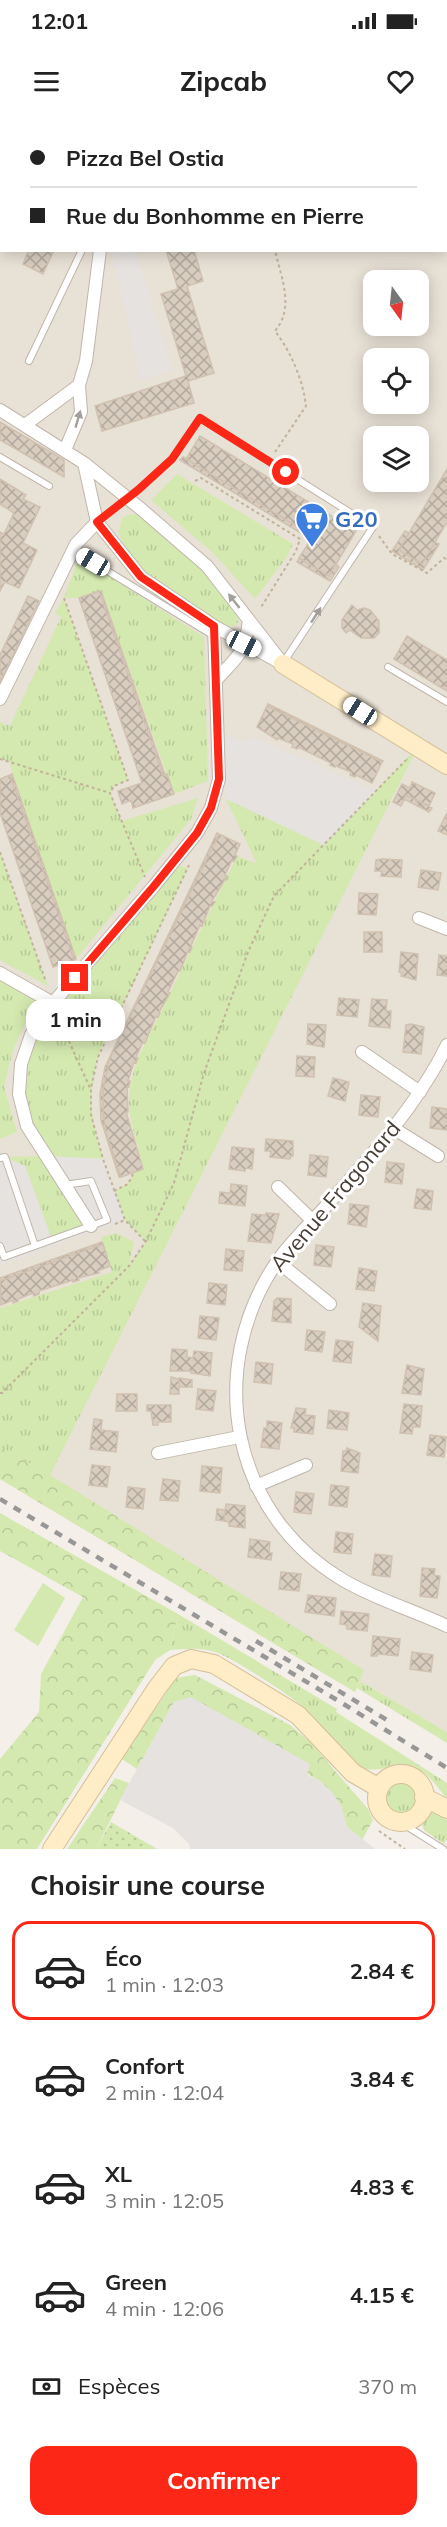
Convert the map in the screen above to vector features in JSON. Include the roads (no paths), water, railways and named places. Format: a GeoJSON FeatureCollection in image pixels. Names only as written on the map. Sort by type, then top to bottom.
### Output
{"type":"FeatureCollection","features":[{"type":"Feature","properties":{"kind":"street"},"geometry":{"type":"LineString","coordinates":[[65,450],[81,412],[79,385],[86,361],[100,252]]}},
{"type":"Feature","properties":{"kind":"street"},"geometry":{"type":"LineString","coordinates":[[25,426],[79,385]]}},
{"type":"Feature","properties":{"kind":"street"},"geometry":{"type":"LineString","coordinates":[[0,410],[84,463],[207,566],[283,664]]}},
{"type":"Feature","properties":{"kind":"street"},"geometry":{"type":"LineString","coordinates":[[84,463],[97,522],[141,577],[214,631],[283,664],[447,765]]}},
{"type":"Feature","properties":{"kind":"street"},"geometry":{"type":"LineString","coordinates":[[0,699],[73,550],[97,522]]}},
{"type":"Feature","properties":{"kind":"street"},"geometry":{"type":"LineString","coordinates":[[216,680],[238,658],[244,644],[249,620]]}},
{"type":"Feature","properties":{"kind":"street"},"geometry":{"type":"LineString","coordinates":[[92,1226],[27,1126],[19,1094],[21,1064],[31,1035],[56,999],[151,891],[197,833],[211,808],[219,779],[214,631]]}},
{"type":"Feature","properties":{"kind":"street"},"geometry":{"type":"LineString","coordinates":[[419,918],[447,929]]}},
{"type":"Feature","properties":{"kind":"street"},"geometry":{"type":"LineString","coordinates":[[0,974],[56,999]]}},
{"type":"Feature","properties":{"kind":"street","name":"Avenue Fragonard"},"geometry":{"type":"LineString","coordinates":[[447,1045],[420,1092],[393,1128],[277,1261],[258,1293],[247,1319],[236,1374],[239,1437],[256,1486],[294,1541],[343,1580],[447,1624]]}},
{"type":"Feature","properties":{"kind":"street"},"geometry":{"type":"LineString","coordinates":[[362,1052],[420,1092]]}},
{"type":"Feature","properties":{"kind":"street"},"geometry":{"type":"LineString","coordinates":[[393,1128],[438,1156]]}},
{"type":"Feature","properties":{"kind":"street"},"geometry":{"type":"LineString","coordinates":[[278,1187],[313,1221]]}},
{"type":"Feature","properties":{"kind":"street"},"geometry":{"type":"LineString","coordinates":[[277,1261],[330,1305]]}},
{"type":"Feature","properties":{"kind":"street"},"geometry":{"type":"LineString","coordinates":[[158,1453],[239,1437]]}},
{"type":"Feature","properties":{"kind":"street"},"geometry":{"type":"LineString","coordinates":[[256,1486],[306,1466]]}},
{"type":"Feature","properties":{"kind":"street"},"geometry":{"type":"LineString","coordinates":[[52,1849],[157,1688],[174,1666],[191,1659],[214,1664],[298,1715],[353,1773],[379,1788]]}},
{"type":"Feature","properties":{"kind":"street"},"geometry":{"type":"LineString","coordinates":[[402,1774],[420,1784],[424,1797],[423,1805],[415,1817],[400,1822],[382,1814],[377,1802],[379,1788],[388,1778],[402,1774]]}},
{"type":"Feature","properties":{"kind":"street"},"geometry":{"type":"LineString","coordinates":[[424,1797],[447,1809]]}},
{"type":"Feature","properties":{"kind":"lane"},"geometry":{"type":"LineString","coordinates":[[29,361],[81,252]]}},
{"type":"Feature","properties":{"kind":"lane"},"geometry":{"type":"LineString","coordinates":[[97,522],[172,459],[200,418],[373,527],[283,664]]}},
{"type":"Feature","properties":{"kind":"lane"},"geometry":{"type":"LineString","coordinates":[[0,457],[49,486]]}},
{"type":"Feature","properties":{"kind":"lane"},"geometry":{"type":"LineString","coordinates":[[73,550],[214,631]]}},
{"type":"Feature","properties":{"kind":"lane"},"geometry":{"type":"LineString","coordinates":[[388,667],[447,702]]}},
{"type":"Feature","properties":{"kind":"lane"},"geometry":{"type":"LineString","coordinates":[[0,1158],[4,1156],[35,1246]]}},
{"type":"Feature","properties":{"kind":"lane"},"geometry":{"type":"LineString","coordinates":[[0,1246],[4,1257],[107,1220],[91,1181],[65,1185]]}},
{"type":"Feature","properties":{"kind":"lane"},"geometry":{"type":"LineString","coordinates":[[400,1822],[443,1849]]}},
{"type":"Feature","properties":{"kind":"railway"},"geometry":{"type":"LineString","coordinates":[[0,1499],[447,1768]]}},
{"type":"Feature","properties":{"kind":"railway"},"geometry":{"type":"LineString","coordinates":[[256,1641],[392,1723]]}},
{"type":"Feature","properties":{"kind":"place","name":"G20"},"geometry":{"type":"Point","coordinates":[312,548]}}]}
